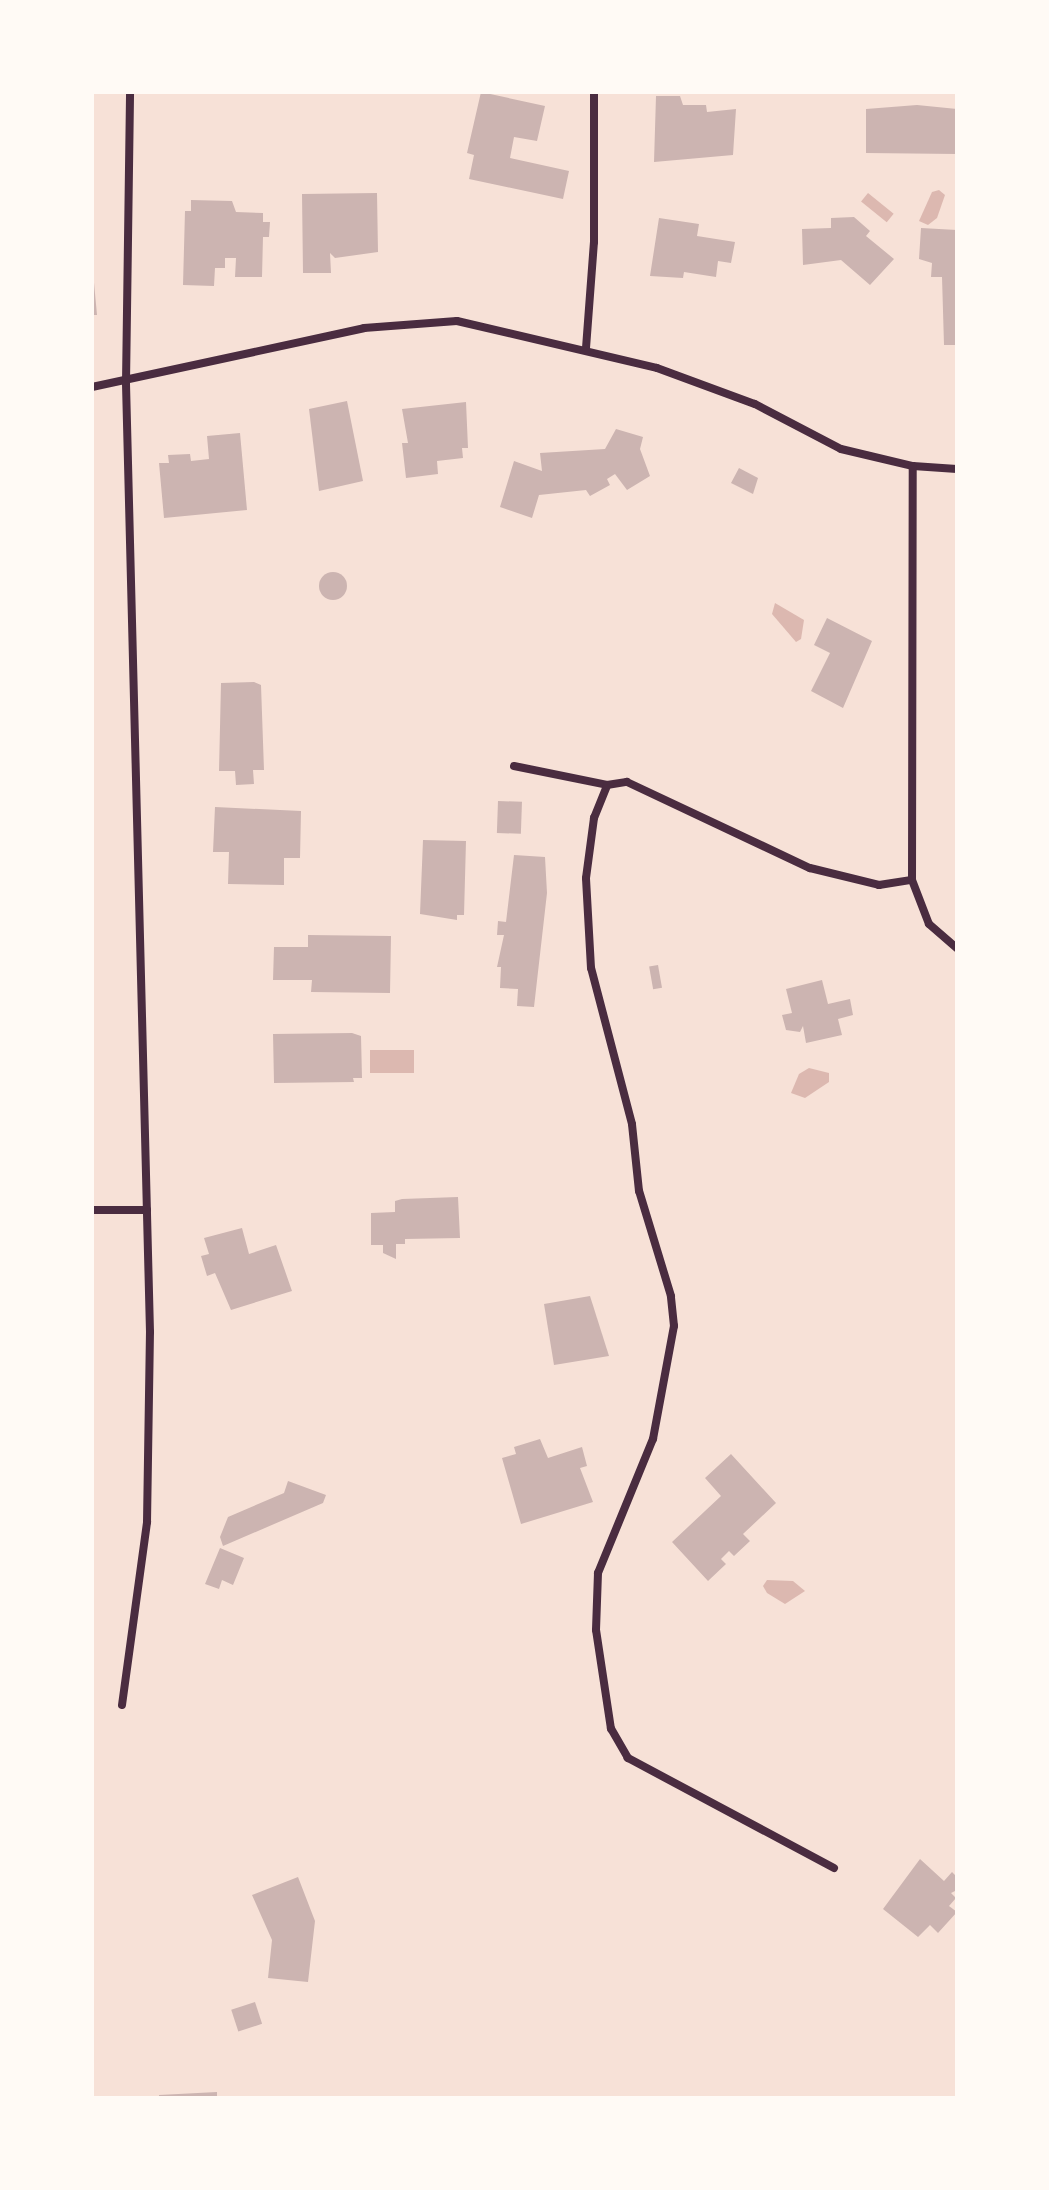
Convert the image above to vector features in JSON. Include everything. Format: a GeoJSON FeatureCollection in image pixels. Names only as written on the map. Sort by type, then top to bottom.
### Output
{"type":"FeatureCollection","features":[{"type":"Feature","properties":{"kind":"street"},"geometry":{"type":"LineString","coordinates":[[122,1705],[147,1522],[147,1210],[126,383],[130,92]]}},
{"type":"Feature","properties":{"kind":"street"},"geometry":{"type":"LineString","coordinates":[[586,348],[594,242],[594,92]]}},
{"type":"Feature","properties":{"kind":"street"},"geometry":{"type":"LineString","coordinates":[[92,387],[126,383],[364,328],[457,321],[586,348],[755,404],[841,449],[913,466],[957,469]]}},
{"type":"Feature","properties":{"kind":"street"},"geometry":{"type":"LineString","coordinates":[[913,466],[912,880],[929,924],[957,948]]}},
{"type":"Feature","properties":{"kind":"street"},"geometry":{"type":"LineString","coordinates":[[514,766],[607,785],[627,782],[810,868],[879,885],[912,880]]}},
{"type":"Feature","properties":{"kind":"street"},"geometry":{"type":"LineString","coordinates":[[607,785],[594,818],[588,854],[585,915],[591,968],[632,1124],[639,1191],[671,1296],[674,1326],[653,1439],[598,1573],[596,1630],[611,1729],[628,1758],[834,1868]]}},
{"type":"Feature","properties":{"kind":"street"},"geometry":{"type":"LineString","coordinates":[[92,1210],[147,1210]]}},
{"type":"Feature","properties":{"kind":"shaded area"},"geometry":{"type":"Polygon","coordinates":[[[939,190],[945,195],[937,218],[928,225],[919,221],[932,192],[939,190]]]}},
{"type":"Feature","properties":{"kind":"shaded area"},"geometry":{"type":"Polygon","coordinates":[[[868,193],[894,214],[887,222],[861,202],[868,193]]]}},
{"type":"Feature","properties":{"kind":"shaded area"},"geometry":{"type":"Polygon","coordinates":[[[775,603],[804,620],[801,639],[796,642],[772,614],[775,603]]]}},
{"type":"Feature","properties":{"kind":"shaded area"},"geometry":{"type":"Polygon","coordinates":[[[370,1050],[414,1050],[414,1073],[370,1073],[370,1050]]]}},
{"type":"Feature","properties":{"kind":"shaded area"},"geometry":{"type":"Polygon","coordinates":[[[809,1068],[829,1073],[829,1082],[805,1098],[791,1093],[799,1074],[809,1068]]]}},
{"type":"Feature","properties":{"kind":"shaded area"},"geometry":{"type":"Polygon","coordinates":[[[767,1580],[793,1581],[805,1591],[785,1604],[767,1593],[763,1586],[767,1580]]]}},
{"type":"Feature","properties":{"kind":"building"},"geometry":{"type":"Polygon","coordinates":[[[481,92],[545,106],[537,141],[514,137],[510,158],[569,171],[563,199],[469,179],[474,155],[467,153],[481,92]]]}},
{"type":"Feature","properties":{"kind":"building"},"geometry":{"type":"Polygon","coordinates":[[[656,96],[680,96],[683,105],[706,105],[707,112],[736,109],[733,155],[654,162],[656,96]]]}},
{"type":"Feature","properties":{"kind":"building"},"geometry":{"type":"Polygon","coordinates":[[[917,105],[957,109],[957,154],[866,153],[866,109],[917,105]]]}},
{"type":"Feature","properties":{"kind":"building"},"geometry":{"type":"Polygon","coordinates":[[[377,193],[378,252],[335,258],[330,253],[331,273],[303,273],[302,194],[377,193]]]}},
{"type":"Feature","properties":{"kind":"building"},"geometry":{"type":"Polygon","coordinates":[[[191,200],[232,201],[236,212],[263,213],[263,222],[270,222],[269,237],[263,237],[262,277],[235,277],[236,258],[225,258],[225,268],[215,268],[214,286],[183,285],[185,211],[191,211],[191,200]]]}},
{"type":"Feature","properties":{"kind":"building"},"geometry":{"type":"Polygon","coordinates":[[[854,217],[870,231],[866,236],[894,259],[870,285],[841,260],[803,265],[802,229],[831,228],[831,218],[854,217]]]}},
{"type":"Feature","properties":{"kind":"building"},"geometry":{"type":"Polygon","coordinates":[[[659,218],[699,224],[697,236],[735,242],[731,263],[718,261],[716,277],[684,272],[683,278],[650,276],[659,218]]]}},
{"type":"Feature","properties":{"kind":"building"},"geometry":{"type":"Polygon","coordinates":[[[921,228],[957,230],[957,345],[944,345],[942,277],[931,277],[932,263],[919,259],[921,228]]]}},
{"type":"Feature","properties":{"kind":"building"},"geometry":{"type":"Polygon","coordinates":[[[94,283],[97,315],[92,315],[94,283]]]}},
{"type":"Feature","properties":{"kind":"building"},"geometry":{"type":"Polygon","coordinates":[[[347,401],[363,481],[319,491],[309,409],[347,401]]]}},
{"type":"Feature","properties":{"kind":"building"},"geometry":{"type":"Polygon","coordinates":[[[466,402],[468,448],[462,448],[463,458],[437,461],[438,474],[406,478],[402,443],[408,443],[402,409],[466,402]]]}},
{"type":"Feature","properties":{"kind":"building"},"geometry":{"type":"Polygon","coordinates":[[[616,429],[643,437],[640,449],[650,476],[627,490],[615,474],[607,479],[610,485],[590,496],[586,490],[539,495],[532,518],[500,507],[514,461],[542,471],[540,453],[605,449],[616,429]]]}},
{"type":"Feature","properties":{"kind":"building"},"geometry":{"type":"Polygon","coordinates":[[[240,433],[247,510],[164,518],[159,463],[169,463],[168,455],[190,454],[191,461],[209,459],[207,436],[240,433]]]}},
{"type":"Feature","properties":{"kind":"building"},"geometry":{"type":"Polygon","coordinates":[[[739,468],[758,478],[753,494],[731,483],[739,468]]]}},
{"type":"Feature","properties":{"kind":"building"},"geometry":{"type":"Polygon","coordinates":[[[333,572],[343,576],[347,586],[343,596],[333,600],[323,596],[319,586],[323,576],[333,572]]]}},
{"type":"Feature","properties":{"kind":"building"},"geometry":{"type":"Polygon","coordinates":[[[827,618],[872,641],[843,708],[811,691],[830,653],[814,645],[827,618]]]}},
{"type":"Feature","properties":{"kind":"building"},"geometry":{"type":"Polygon","coordinates":[[[254,682],[261,685],[264,770],[253,770],[254,784],[236,785],[235,771],[219,771],[221,683],[254,682]]]}},
{"type":"Feature","properties":{"kind":"building"},"geometry":{"type":"Polygon","coordinates":[[[498,801],[522,802],[521,834],[497,833],[498,801]]]}},
{"type":"Feature","properties":{"kind":"building"},"geometry":{"type":"Polygon","coordinates":[[[215,807],[301,811],[300,858],[284,858],[284,885],[228,884],[229,852],[213,852],[215,807]]]}},
{"type":"Feature","properties":{"kind":"building"},"geometry":{"type":"Polygon","coordinates":[[[423,840],[466,841],[464,915],[457,915],[457,920],[420,914],[423,840]]]}},
{"type":"Feature","properties":{"kind":"building"},"geometry":{"type":"Polygon","coordinates":[[[514,855],[545,857],[547,893],[534,1007],[517,1006],[518,989],[500,988],[501,967],[497,967],[504,935],[497,935],[498,921],[506,922],[514,855]]]}},
{"type":"Feature","properties":{"kind":"building"},"geometry":{"type":"Polygon","coordinates":[[[308,935],[391,936],[390,993],[311,992],[312,980],[273,980],[274,947],[308,947],[308,935]]]}},
{"type":"Feature","properties":{"kind":"building"},"geometry":{"type":"Polygon","coordinates":[[[658,965],[662,988],[653,989],[649,967],[658,965]]]}},
{"type":"Feature","properties":{"kind":"building"},"geometry":{"type":"Polygon","coordinates":[[[822,980],[828,1004],[850,999],[853,1015],[838,1019],[842,1035],[806,1043],[803,1026],[800,1032],[786,1030],[782,1015],[792,1013],[786,989],[822,980]]]}},
{"type":"Feature","properties":{"kind":"building"},"geometry":{"type":"Polygon","coordinates":[[[352,1033],[361,1036],[362,1078],[353,1078],[354,1082],[274,1083],[273,1034],[352,1033]]]}},
{"type":"Feature","properties":{"kind":"building"},"geometry":{"type":"Polygon","coordinates":[[[458,1197],[460,1238],[405,1239],[405,1244],[396,1244],[396,1259],[383,1253],[383,1245],[371,1245],[371,1213],[395,1212],[395,1201],[402,1199],[458,1197]]]}},
{"type":"Feature","properties":{"kind":"building"},"geometry":{"type":"Polygon","coordinates":[[[242,1228],[249,1254],[276,1245],[292,1291],[231,1310],[215,1273],[207,1276],[201,1256],[209,1254],[204,1238],[242,1228]]]}},
{"type":"Feature","properties":{"kind":"building"},"geometry":{"type":"Polygon","coordinates":[[[590,1296],[609,1356],[554,1365],[544,1304],[590,1296]]]}},
{"type":"Feature","properties":{"kind":"building"},"geometry":{"type":"Polygon","coordinates":[[[540,1439],[548,1458],[582,1447],[587,1466],[580,1468],[593,1502],[521,1524],[502,1458],[516,1454],[514,1447],[540,1439]]]}},
{"type":"Feature","properties":{"kind":"building"},"geometry":{"type":"Polygon","coordinates":[[[731,1454],[776,1503],[743,1534],[750,1541],[734,1556],[729,1551],[721,1559],[726,1564],[708,1581],[672,1542],[721,1496],[705,1478],[731,1454]]]}},
{"type":"Feature","properties":{"kind":"building"},"geometry":{"type":"Polygon","coordinates":[[[288,1481],[326,1495],[323,1503],[223,1546],[220,1537],[228,1517],[284,1493],[288,1481]]]}},
{"type":"Feature","properties":{"kind":"building"},"geometry":{"type":"Polygon","coordinates":[[[220,1548],[244,1558],[233,1585],[222,1580],[219,1589],[205,1584],[220,1548]]]}},
{"type":"Feature","properties":{"kind":"building"},"geometry":{"type":"Polygon","coordinates":[[[920,1859],[944,1881],[952,1872],[957,1877],[957,1890],[951,1893],[956,1898],[949,1906],[957,1912],[938,1933],[930,1925],[918,1937],[883,1909],[920,1859]]]}},
{"type":"Feature","properties":{"kind":"building"},"geometry":{"type":"Polygon","coordinates":[[[298,1877],[315,1921],[308,1982],[268,1978],[272,1940],[252,1895],[298,1877]]]}},
{"type":"Feature","properties":{"kind":"building"},"geometry":{"type":"Polygon","coordinates":[[[255,2002],[262,2024],[238,2032],[231,2010],[255,2002]]]}},
{"type":"Feature","properties":{"kind":"building"},"geometry":{"type":"Polygon","coordinates":[[[217,2092],[217,2098],[159,2098],[159,2095],[217,2092]]]}}]}
